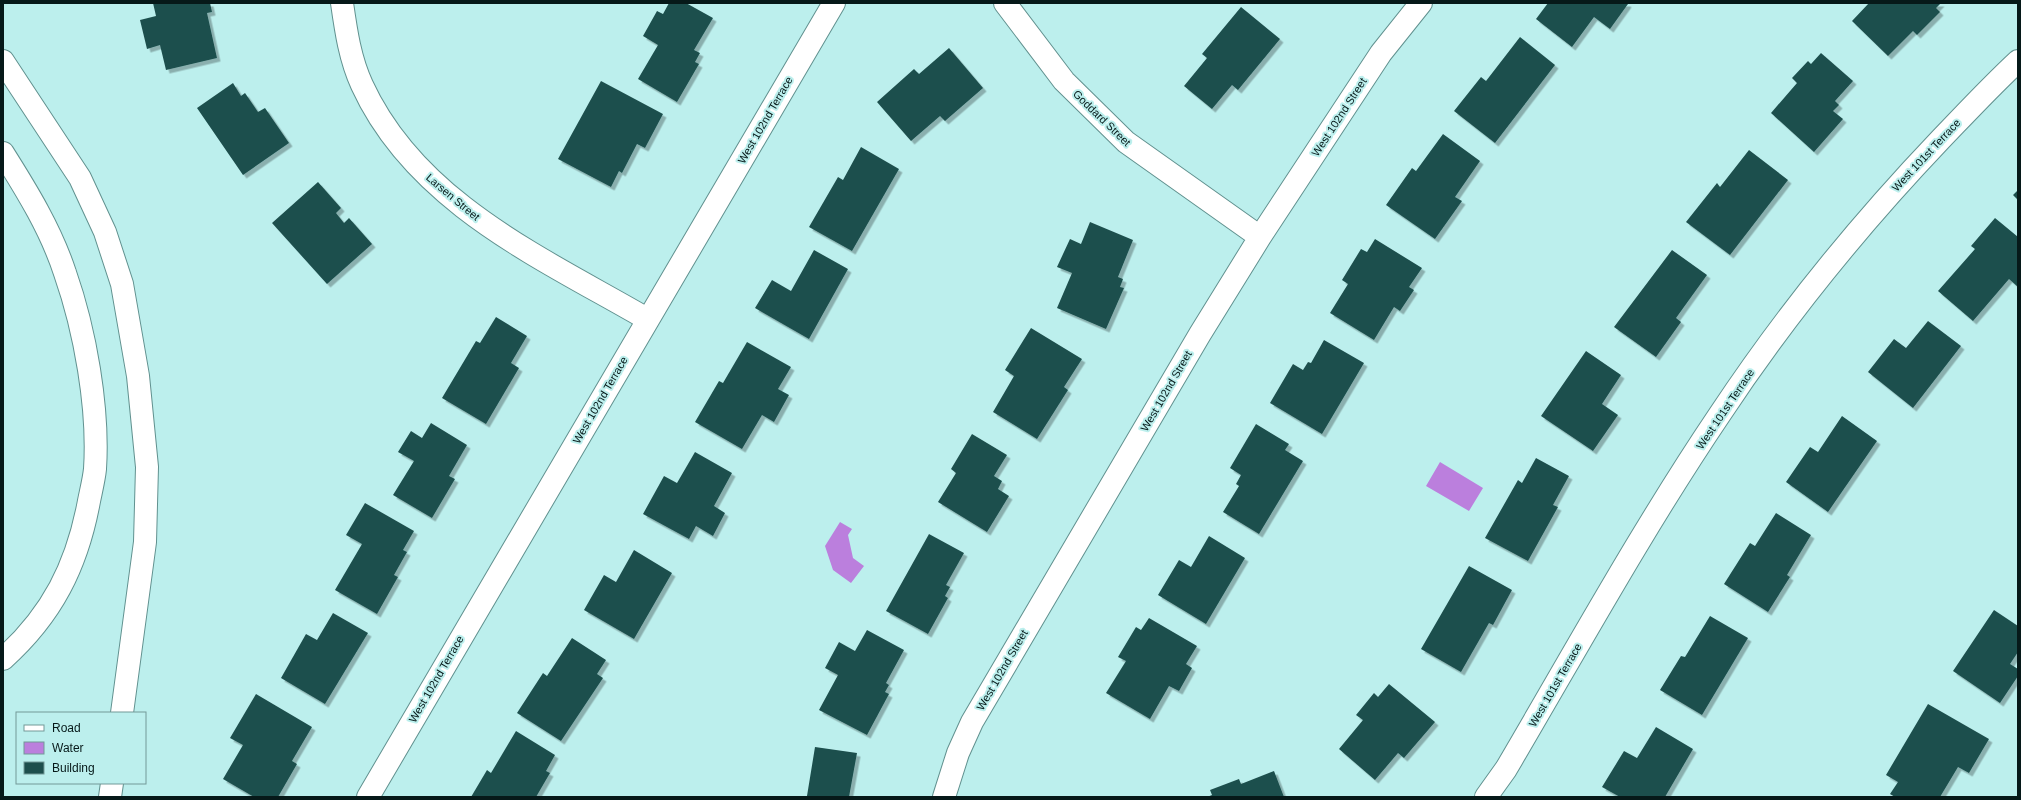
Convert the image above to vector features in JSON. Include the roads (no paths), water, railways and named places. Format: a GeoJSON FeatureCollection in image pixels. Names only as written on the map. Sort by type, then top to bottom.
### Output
{"type":"FeatureCollection","features":[{"type":"Feature","properties":{"kind":"main road","name":"Larsen Street"},"geometry":{"type":"LineString","coordinates":[[342,3],[349,49],[362,85],[386,126],[406,153],[428,177],[470,214],[503,235],[647,319]]}},
{"type":"Feature","properties":{"kind":"main road","name":"West 102nd Terrace"},"geometry":{"type":"LineString","coordinates":[[368,797],[647,319],[834,3]]}},
{"type":"Feature","properties":{"kind":"main road","name":"Goddard Street"},"geometry":{"type":"LineString","coordinates":[[1005,3],[1064,81],[1126,142],[1260,237]]}},
{"type":"Feature","properties":{"kind":"main road","name":"West 102nd Street"},"geometry":{"type":"LineString","coordinates":[[944,797],[958,753],[972,722],[1200,334],[1260,237],[1381,53],[1421,3]]}},
{"type":"Feature","properties":{"kind":"main road","name":"West 101st Terrace"},"geometry":{"type":"LineString","coordinates":[[1486,797],[1506,769],[1656,514],[1725,406],[1807,293],[1895,187],[1994,83],[2018,61]]}},
{"type":"Feature","properties":{"kind":"main road"},"geometry":{"type":"LineString","coordinates":[[3,62],[80,178],[105,232],[123,292],[138,376],[147,467],[145,542],[122,712]]}},
{"type":"Feature","properties":{"kind":"main road"},"geometry":{"type":"LineString","coordinates":[[3,152],[46,226],[65,272],[78,318],[88,364],[94,417],[95,469],[85,522],[72,565],[53,602],[23,641],[3,659]]}},
{"type":"Feature","properties":{"kind":"main road"},"geometry":{"type":"LineString","coordinates":[[110,797],[112,784]]}},
{"type":"Feature","properties":{"kind":"water"},"geometry":{"type":"Polygon","coordinates":[[[1440,462],[1483,488],[1469,511],[1426,486],[1440,462]]]}},
{"type":"Feature","properties":{"kind":"water"},"geometry":{"type":"Polygon","coordinates":[[[840,522],[852,529],[848,535],[853,558],[864,566],[851,583],[833,570],[825,546],[840,522]]]}}]}
